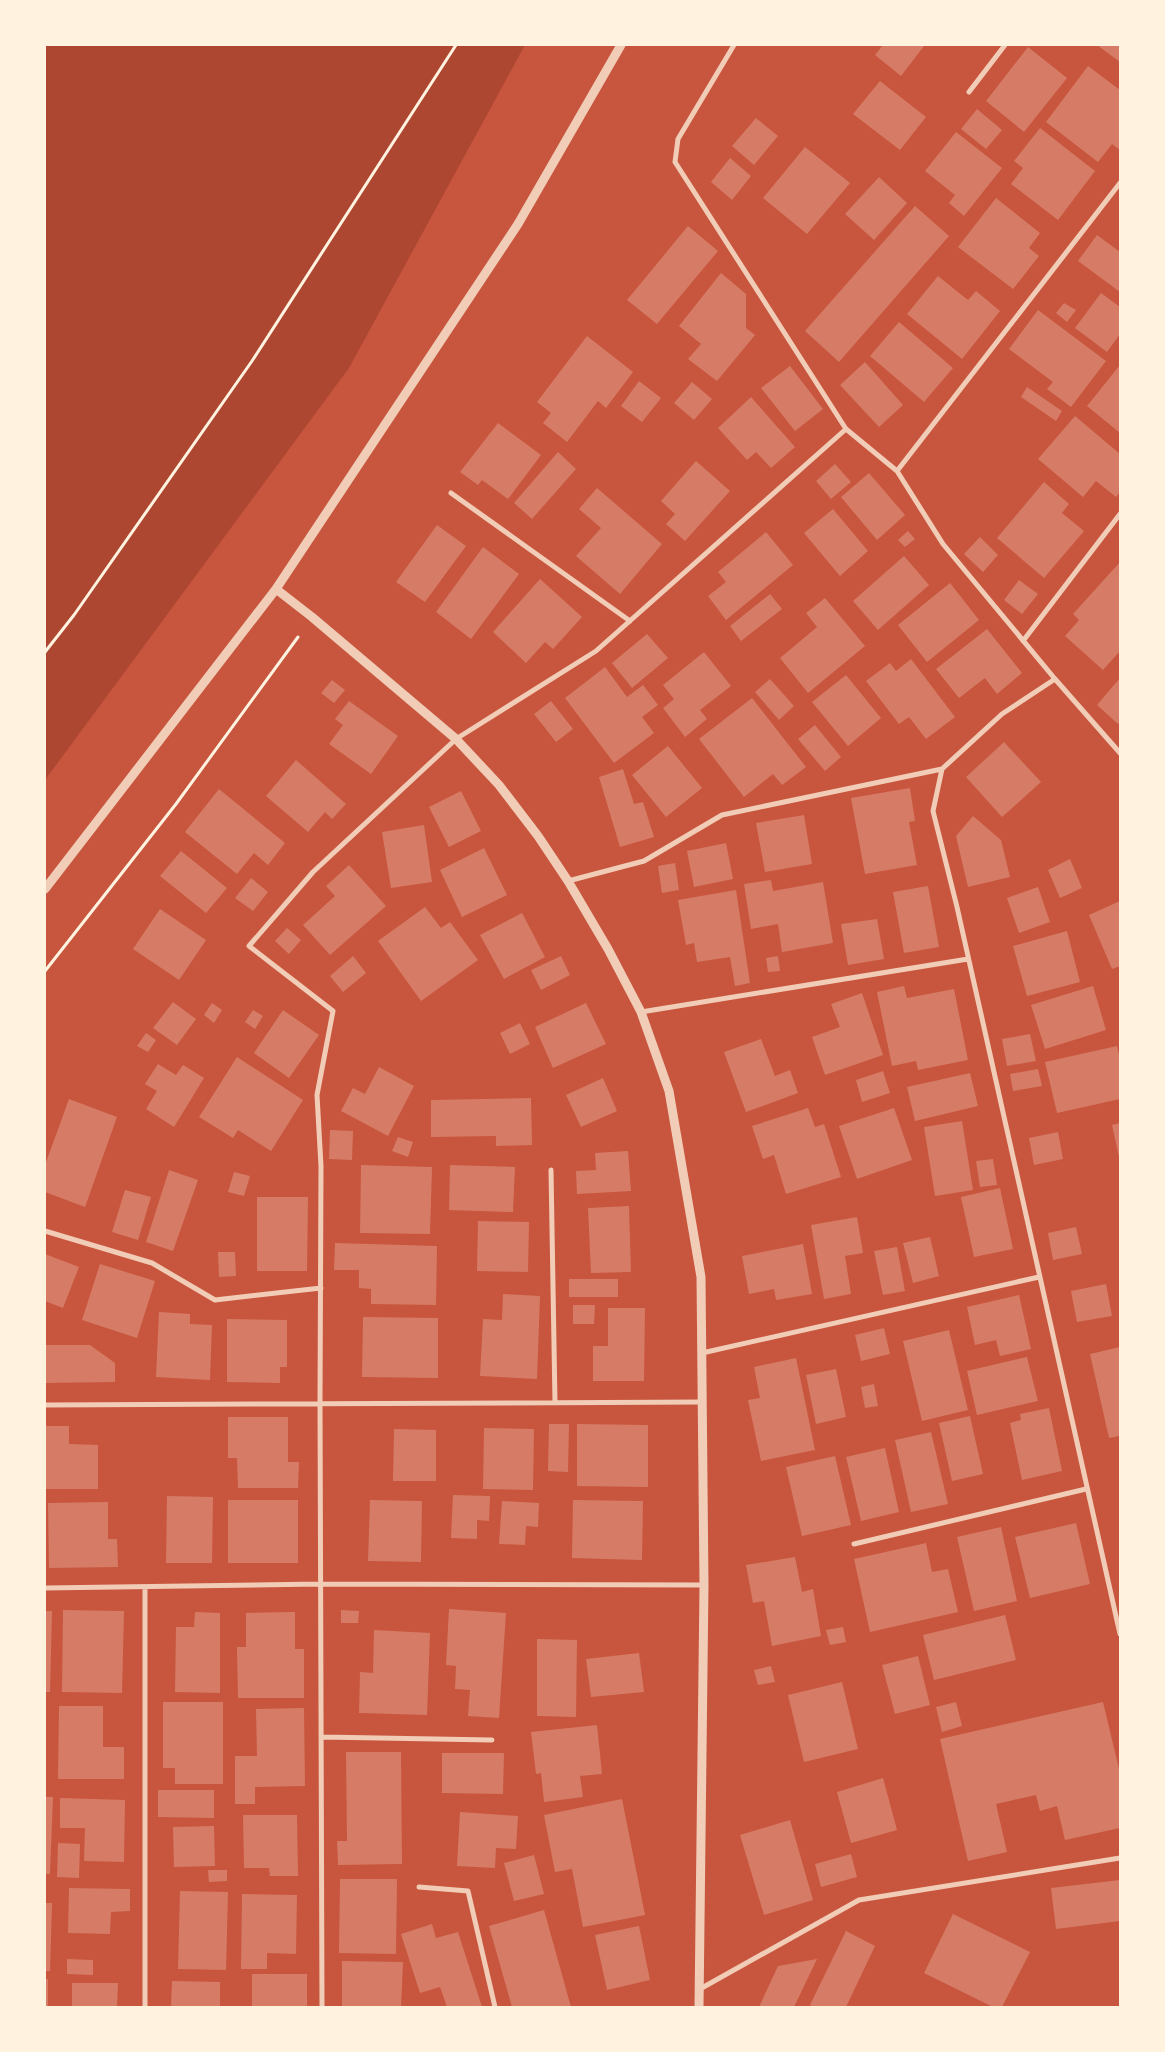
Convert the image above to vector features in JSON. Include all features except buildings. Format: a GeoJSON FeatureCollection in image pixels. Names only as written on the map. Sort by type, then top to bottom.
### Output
{"type":"FeatureCollection","features":[{"type":"Feature","properties":{"kind":"street"},"geometry":{"type":"LineString","coordinates":[[45,889],[276,589],[518,224],[621,45]]}},
{"type":"Feature","properties":{"kind":"street"},"geometry":{"type":"LineString","coordinates":[[734,45],[678,139],[675,162],[846,429],[897,471],[943,544],[1055,679],[1120,753]]}},
{"type":"Feature","properties":{"kind":"street"},"geometry":{"type":"LineString","coordinates":[[969,92],[1006,45]]}},
{"type":"Feature","properties":{"kind":"street"},"geometry":{"type":"LineString","coordinates":[[897,471],[1120,183]]}},
{"type":"Feature","properties":{"kind":"street"},"geometry":{"type":"LineString","coordinates":[[322,2007],[321,1166],[317,1095],[333,1011],[249,946],[314,872],[456,739],[596,650],[846,429]]}},
{"type":"Feature","properties":{"kind":"street"},"geometry":{"type":"LineString","coordinates":[[451,493],[630,621]]}},
{"type":"Feature","properties":{"kind":"street"},"geometry":{"type":"LineString","coordinates":[[1023,640],[1120,514]]}},
{"type":"Feature","properties":{"kind":"street"},"geometry":{"type":"LineString","coordinates":[[276,589],[312,617],[456,739],[499,785],[538,836],[568,881],[641,1012],[669,1090],[701,1277],[704,1585],[699,2007]]}},
{"type":"Feature","properties":{"kind":"street"},"geometry":{"type":"LineString","coordinates":[[568,881],[644,861],[722,815],[942,769],[1002,714],[1055,679]]}},
{"type":"Feature","properties":{"kind":"street"},"geometry":{"type":"LineString","coordinates":[[942,769],[933,811],[1120,1634]]}},
{"type":"Feature","properties":{"kind":"street"},"geometry":{"type":"LineString","coordinates":[[641,1012],[968,959]]}},
{"type":"Feature","properties":{"kind":"street"},"geometry":{"type":"LineString","coordinates":[[551,1170],[555,1402]]}},
{"type":"Feature","properties":{"kind":"street"},"geometry":{"type":"LineString","coordinates":[[45,1231],[152,1263],[215,1300],[321,1288]]}},
{"type":"Feature","properties":{"kind":"street"},"geometry":{"type":"LineString","coordinates":[[702,1353],[1039,1277]]}},
{"type":"Feature","properties":{"kind":"street"},"geometry":{"type":"LineString","coordinates":[[45,1404],[702,1402]]}},
{"type":"Feature","properties":{"kind":"street"},"geometry":{"type":"LineString","coordinates":[[854,1544],[1086,1489]]}},
{"type":"Feature","properties":{"kind":"street"},"geometry":{"type":"LineString","coordinates":[[45,1588],[320,1584],[704,1585]]}},
{"type":"Feature","properties":{"kind":"street"},"geometry":{"type":"LineString","coordinates":[[145,1587],[145,2007]]}},
{"type":"Feature","properties":{"kind":"street"},"geometry":{"type":"LineString","coordinates":[[322,1737],[492,1740]]}},
{"type":"Feature","properties":{"kind":"street"},"geometry":{"type":"LineString","coordinates":[[700,1989],[858,1900],[1120,1858]]}},
{"type":"Feature","properties":{"kind":"street"},"geometry":{"type":"LineString","coordinates":[[419,1887],[468,1891],[495,2007]]}},
{"type":"Feature","properties":{"kind":"path"},"geometry":{"type":"LineString","coordinates":[[45,652],[74,615],[252,361],[456,45]]}},
{"type":"Feature","properties":{"kind":"path"},"geometry":{"type":"LineString","coordinates":[[45,971],[176,804],[312,617]]}},
{"type":"Feature","properties":{"kind":"shaded area"},"geometry":{"type":"Polygon","coordinates":[[[45,45],[525,45],[349,368],[45,780],[45,45]]]}}]}
